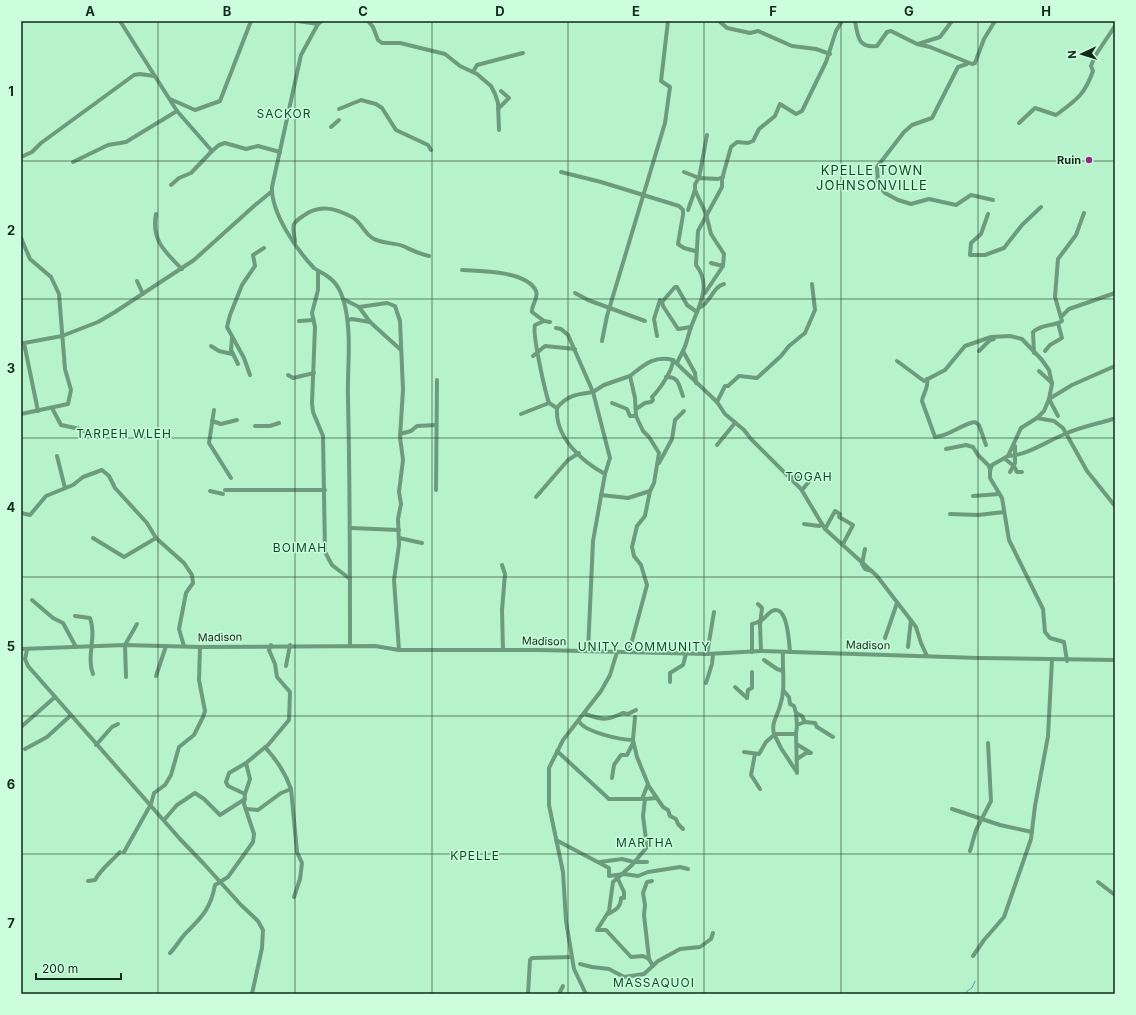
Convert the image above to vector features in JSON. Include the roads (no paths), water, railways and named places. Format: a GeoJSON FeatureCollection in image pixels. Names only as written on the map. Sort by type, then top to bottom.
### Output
{"type":"FeatureCollection","features":[{"type":"Feature","properties":{"kind":"street"},"geometry":{"type":"LineString","coordinates":[[120,21],[177,111],[212,151]]}},
{"type":"Feature","properties":{"kind":"street"},"geometry":{"type":"LineString","coordinates":[[170,99],[195,110],[220,101],[251,21]]}},
{"type":"Feature","properties":{"kind":"street"},"geometry":{"type":"LineString","coordinates":[[298,21],[318,24]]}},
{"type":"Feature","properties":{"kind":"street"},"geometry":{"type":"LineString","coordinates":[[322,21],[318,24],[301,55],[271,198],[281,222],[296,243],[318,271],[330,278],[342,292],[348,320],[350,346],[348,395],[350,646]]}},
{"type":"Feature","properties":{"kind":"street"},"geometry":{"type":"LineString","coordinates":[[368,21],[373,27],[378,40],[382,43],[400,43],[445,54],[460,66],[473,72],[491,86],[495,94],[498,109],[499,130]]}},
{"type":"Feature","properties":{"kind":"street"},"geometry":{"type":"LineString","coordinates":[[602,342],[642,194],[665,123],[670,87],[661,81],[668,21]]}},
{"type":"Feature","properties":{"kind":"street"},"geometry":{"type":"LineString","coordinates":[[718,21],[727,28],[750,33],[758,31],[792,46],[816,49],[830,54]]}},
{"type":"Feature","properties":{"kind":"street"},"geometry":{"type":"LineString","coordinates":[[704,296],[701,272],[696,265],[698,231],[706,214],[720,193],[723,177],[733,144],[753,140],[759,129],[775,116],[780,104],[796,114],[802,111],[830,54],[836,32],[842,21]]}},
{"type":"Feature","properties":{"kind":"street"},"geometry":{"type":"LineString","coordinates":[[855,21],[858,37],[861,42],[868,46],[877,46],[886,32],[891,31],[917,44],[930,47],[967,64]]}},
{"type":"Feature","properties":{"kind":"street"},"geometry":{"type":"LineString","coordinates":[[917,44],[940,38],[952,21]]}},
{"type":"Feature","properties":{"kind":"street"},"geometry":{"type":"LineString","coordinates":[[993,200],[971,195],[956,205],[929,199],[911,204],[885,193],[878,184],[876,167],[904,132],[912,125],[932,118],[958,67],[976,63],[980,56],[982,43],[995,21]]}},
{"type":"Feature","properties":{"kind":"street"},"geometry":{"type":"LineString","coordinates":[[1019,123],[1035,108],[1056,116],[1078,100],[1090,83],[1093,71],[1090,66],[1115,26]]}},
{"type":"Feature","properties":{"kind":"street"},"geometry":{"type":"LineString","coordinates":[[473,72],[477,65],[523,53]]}},
{"type":"Feature","properties":{"kind":"street"},"geometry":{"type":"LineString","coordinates":[[21,157],[32,152],[41,143],[134,75],[140,74],[154,76]]}},
{"type":"Feature","properties":{"kind":"street"},"geometry":{"type":"LineString","coordinates":[[498,109],[509,98],[501,91]]}},
{"type":"Feature","properties":{"kind":"street"},"geometry":{"type":"LineString","coordinates":[[339,109],[361,100],[376,104],[382,108],[396,130],[428,145],[431,150]]}},
{"type":"Feature","properties":{"kind":"street"},"geometry":{"type":"LineString","coordinates":[[73,162],[108,145],[126,142],[177,111]]}},
{"type":"Feature","properties":{"kind":"street"},"geometry":{"type":"LineString","coordinates":[[331,127],[339,120]]}},
{"type":"Feature","properties":{"kind":"street"},"geometry":{"type":"LineString","coordinates":[[688,210],[695,184],[700,178],[707,136]]}},
{"type":"Feature","properties":{"kind":"street"},"geometry":{"type":"LineString","coordinates":[[171,185],[179,178],[191,173],[212,151],[219,145],[225,143],[246,149],[258,146],[280,152]]}},
{"type":"Feature","properties":{"kind":"street"},"geometry":{"type":"LineString","coordinates":[[561,172],[642,194],[681,208],[683,224],[678,244],[684,248],[696,251]]}},
{"type":"Feature","properties":{"kind":"street"},"geometry":{"type":"LineString","coordinates":[[684,172],[700,178],[718,179],[723,177]]}},
{"type":"Feature","properties":{"kind":"street"},"geometry":{"type":"LineString","coordinates":[[636,409],[644,403],[651,402],[653,400],[652,397],[683,351],[704,296],[723,266],[724,254],[711,234],[706,214],[694,190]]}},
{"type":"Feature","properties":{"kind":"street"},"geometry":{"type":"LineString","coordinates":[[38,410],[23,343],[62,336],[98,322],[182,269],[207,250],[254,206],[272,192]]}},
{"type":"Feature","properties":{"kind":"street"},"geometry":{"type":"LineString","coordinates":[[296,243],[293,228],[295,222],[308,212],[321,207],[335,210],[352,217],[361,223],[370,237],[379,241],[403,246],[415,253],[429,256]]}},
{"type":"Feature","properties":{"kind":"street"},"geometry":{"type":"LineString","coordinates":[[988,214],[981,234],[971,243],[970,256],[985,255],[1004,248],[1022,226],[1041,207]]}},
{"type":"Feature","properties":{"kind":"street"},"geometry":{"type":"LineString","coordinates":[[1034,354],[1033,332],[1046,324],[1058,323],[1062,321],[1062,316],[1055,297],[1058,259],[1076,235],[1084,212]]}},
{"type":"Feature","properties":{"kind":"street"},"geometry":{"type":"LineString","coordinates":[[156,214],[156,233],[160,246],[182,269]]}},
{"type":"Feature","properties":{"kind":"street"},"geometry":{"type":"LineString","coordinates":[[21,238],[30,259],[51,277],[55,282],[59,294],[65,369],[71,390],[68,404],[21,414]]}},
{"type":"Feature","properties":{"kind":"street"},"geometry":{"type":"LineString","coordinates":[[250,375],[244,358],[227,326],[242,285],[255,266],[253,255],[264,248]]}},
{"type":"Feature","properties":{"kind":"street"},"geometry":{"type":"LineString","coordinates":[[711,263],[723,266]]}},
{"type":"Feature","properties":{"kind":"street"},"geometry":{"type":"LineString","coordinates":[[462,270],[509,275],[530,284],[536,292],[537,298],[532,306],[532,312],[544,321],[550,322]]}},
{"type":"Feature","properties":{"kind":"street"},"geometry":{"type":"LineString","coordinates":[[318,271],[318,290],[312,313],[315,327],[313,412],[323,436],[325,552],[332,565],[350,579]]}},
{"type":"Feature","properties":{"kind":"street"},"geometry":{"type":"LineString","coordinates":[[137,282],[143,294]]}},
{"type":"Feature","properties":{"kind":"street"},"geometry":{"type":"LineString","coordinates":[[698,310],[713,296],[712,293],[720,284],[724,284]]}},
{"type":"Feature","properties":{"kind":"street"},"geometry":{"type":"LineString","coordinates":[[717,402],[725,386],[728,386],[736,377],[757,378],[781,356],[789,346],[805,334],[814,310],[812,284]]}},
{"type":"Feature","properties":{"kind":"street"},"geometry":{"type":"LineString","coordinates":[[657,336],[654,319],[659,301],[662,302],[675,287],[677,287],[687,305],[698,310]]}},
{"type":"Feature","properties":{"kind":"street"},"geometry":{"type":"LineString","coordinates":[[575,293],[588,300],[645,321]]}},
{"type":"Feature","properties":{"kind":"street"},"geometry":{"type":"LineString","coordinates":[[1062,316],[1069,309],[1115,293]]}},
{"type":"Feature","properties":{"kind":"street"},"geometry":{"type":"LineString","coordinates":[[343,299],[359,307],[370,322],[401,350]]}},
{"type":"Feature","properties":{"kind":"street"},"geometry":{"type":"LineString","coordinates":[[662,302],[678,329],[691,327]]}},
{"type":"Feature","properties":{"kind":"street"},"geometry":{"type":"LineString","coordinates":[[344,304],[351,303]]}},
{"type":"Feature","properties":{"kind":"street"},"geometry":{"type":"LineString","coordinates":[[359,307],[387,303],[395,306],[400,321],[403,390],[400,434],[403,460],[399,492],[401,504],[399,538],[394,580],[399,650]]}},
{"type":"Feature","properties":{"kind":"street"},"geometry":{"type":"LineString","coordinates":[[348,320],[352,319],[370,322]]}},
{"type":"Feature","properties":{"kind":"street"},"geometry":{"type":"LineString","coordinates":[[299,321],[313,320]]}},
{"type":"Feature","properties":{"kind":"street"},"geometry":{"type":"LineString","coordinates":[[544,321],[535,325],[534,328],[544,388],[549,403],[557,408]]}},
{"type":"Feature","properties":{"kind":"street"},"geometry":{"type":"LineString","coordinates":[[1045,351],[1050,345],[1062,338],[1058,323]]}},
{"type":"Feature","properties":{"kind":"street"},"geometry":{"type":"LineString","coordinates":[[556,328],[561,329],[568,335],[593,392],[610,458],[605,474],[593,541],[588,651]]}},
{"type":"Feature","properties":{"kind":"street"},"geometry":{"type":"LineString","coordinates":[[979,351],[990,340],[1010,336],[1022,340],[1034,354],[1042,360],[1049,370],[1052,384],[1049,399],[1044,411],[1037,418],[1022,428],[1007,457]]}},
{"type":"Feature","properties":{"kind":"street"},"geometry":{"type":"LineString","coordinates":[[232,337],[232,354],[238,364]]}},
{"type":"Feature","properties":{"kind":"street"},"geometry":{"type":"LineString","coordinates":[[897,361],[924,381],[945,370],[965,346],[991,337],[1000,338]]}},
{"type":"Feature","properties":{"kind":"street"},"geometry":{"type":"LineString","coordinates":[[211,346],[219,351],[232,354]]}},
{"type":"Feature","properties":{"kind":"street"},"geometry":{"type":"LineString","coordinates":[[533,356],[545,346],[575,349]]}},
{"type":"Feature","properties":{"kind":"street"},"geometry":{"type":"LineString","coordinates":[[683,351],[695,373],[696,383]]}},
{"type":"Feature","properties":{"kind":"street"},"geometry":{"type":"LineString","coordinates":[[557,408],[569,396],[593,392],[604,385],[630,376],[653,359],[664,358],[675,361],[802,490],[825,529],[872,571],[916,627],[927,656]]}},
{"type":"Feature","properties":{"kind":"street"},"geometry":{"type":"LineString","coordinates":[[1049,399],[1072,385],[1115,366]]}},
{"type":"Feature","properties":{"kind":"street"},"geometry":{"type":"LineString","coordinates":[[1039,371],[1052,384]]}},
{"type":"Feature","properties":{"kind":"street"},"geometry":{"type":"LineString","coordinates":[[288,375],[293,378],[314,373]]}},
{"type":"Feature","properties":{"kind":"street"},"geometry":{"type":"LineString","coordinates":[[629,652],[646,586],[641,565],[634,556],[632,547],[637,526],[645,516],[650,490],[654,483],[659,453],[649,437],[643,431],[636,416],[630,376]]}},
{"type":"Feature","properties":{"kind":"street"},"geometry":{"type":"LineString","coordinates":[[666,377],[672,377],[676,380],[683,396]]}},
{"type":"Feature","properties":{"kind":"street"},"geometry":{"type":"LineString","coordinates":[[927,379],[928,386],[922,401],[936,437],[949,434],[969,423],[975,422],[979,425],[986,446]]}},
{"type":"Feature","properties":{"kind":"street"},"geometry":{"type":"LineString","coordinates":[[436,490],[436,425],[438,412],[437,380]]}},
{"type":"Feature","properties":{"kind":"street"},"geometry":{"type":"LineString","coordinates":[[1049,399],[1058,416]]}},
{"type":"Feature","properties":{"kind":"street"},"geometry":{"type":"LineString","coordinates":[[521,414],[549,403]]}},
{"type":"Feature","properties":{"kind":"street"},"geometry":{"type":"LineString","coordinates":[[612,403],[627,409],[630,416],[636,416]]}},
{"type":"Feature","properties":{"kind":"street"},"geometry":{"type":"LineString","coordinates":[[52,408],[61,425],[80,429],[96,437]]}},
{"type":"Feature","properties":{"kind":"street"},"geometry":{"type":"LineString","coordinates":[[557,408],[559,429],[566,440],[592,467],[605,474]]}},
{"type":"Feature","properties":{"kind":"street"},"geometry":{"type":"LineString","coordinates":[[214,410],[209,443],[231,478]]}},
{"type":"Feature","properties":{"kind":"street"},"geometry":{"type":"LineString","coordinates":[[657,466],[672,439],[675,420],[684,411]]}},
{"type":"Feature","properties":{"kind":"street"},"geometry":{"type":"LineString","coordinates":[[1037,418],[1054,421],[1063,428],[1087,471],[1115,506]]}},
{"type":"Feature","properties":{"kind":"street"},"geometry":{"type":"LineString","coordinates":[[990,470],[992,465],[1007,457],[1014,456],[1040,446],[1066,433],[1113,419]]}},
{"type":"Feature","properties":{"kind":"street"},"geometry":{"type":"LineString","coordinates":[[212,421],[221,424],[237,420]]}},
{"type":"Feature","properties":{"kind":"street"},"geometry":{"type":"LineString","coordinates":[[254,426],[270,426],[279,422]]}},
{"type":"Feature","properties":{"kind":"street"},"geometry":{"type":"LineString","coordinates":[[717,445],[735,423]]}},
{"type":"Feature","properties":{"kind":"street"},"geometry":{"type":"LineString","coordinates":[[400,434],[411,431],[417,426],[436,425]]}},
{"type":"Feature","properties":{"kind":"street"},"geometry":{"type":"LineString","coordinates":[[946,449],[966,444],[973,447],[978,455],[989,466],[990,478],[1002,498],[1009,540],[1043,609],[1045,632],[1050,638],[1064,642],[1067,660]]}},
{"type":"Feature","properties":{"kind":"street"},"geometry":{"type":"LineString","coordinates":[[1010,472],[1014,466],[1015,444]]}},
{"type":"Feature","properties":{"kind":"street"},"geometry":{"type":"LineString","coordinates":[[536,497],[568,460],[579,453]]}},
{"type":"Feature","properties":{"kind":"street"},"geometry":{"type":"LineString","coordinates":[[57,456],[65,488]]}},
{"type":"Feature","properties":{"kind":"street"},"geometry":{"type":"LineString","coordinates":[[1007,457],[1017,472],[1022,472]]}},
{"type":"Feature","properties":{"kind":"street"},"geometry":{"type":"LineString","coordinates":[[21,513],[30,515],[46,496],[65,488],[82,476],[102,470],[109,476],[115,488],[147,523],[156,538],[184,563],[192,575],[193,583],[186,593],[179,629],[184,646]]}},
{"type":"Feature","properties":{"kind":"street"},"geometry":{"type":"LineString","coordinates":[[790,477],[804,478],[808,472],[812,478],[802,490]]}},
{"type":"Feature","properties":{"kind":"street"},"geometry":{"type":"LineString","coordinates":[[210,491],[325,490]]}},
{"type":"Feature","properties":{"kind":"street"},"geometry":{"type":"LineString","coordinates":[[601,495],[628,498],[650,490]]}},
{"type":"Feature","properties":{"kind":"street"},"geometry":{"type":"LineString","coordinates":[[972,496],[999,494]]}},
{"type":"Feature","properties":{"kind":"street"},"geometry":{"type":"LineString","coordinates":[[825,529],[835,511],[840,514],[839,516],[853,525],[843,544]]}},
{"type":"Feature","properties":{"kind":"street"},"geometry":{"type":"LineString","coordinates":[[950,514],[978,515],[1004,512]]}},
{"type":"Feature","properties":{"kind":"street"},"geometry":{"type":"LineString","coordinates":[[804,524],[819,526],[822,524]]}},
{"type":"Feature","properties":{"kind":"street"},"geometry":{"type":"LineString","coordinates":[[350,528],[399,530]]}},
{"type":"Feature","properties":{"kind":"street"},"geometry":{"type":"LineString","coordinates":[[93,538],[124,557],[156,538]]}},
{"type":"Feature","properties":{"kind":"street"},"geometry":{"type":"LineString","coordinates":[[399,538],[422,543]]}},
{"type":"Feature","properties":{"kind":"street"},"geometry":{"type":"LineString","coordinates":[[861,561],[866,549]]}},
{"type":"Feature","properties":{"kind":"street"},"geometry":{"type":"LineString","coordinates":[[502,565],[505,574],[502,610],[502,650]]}},
{"type":"Feature","properties":{"kind":"street"},"geometry":{"type":"LineString","coordinates":[[32,600],[53,618],[63,623],[76,647]]}},
{"type":"Feature","properties":{"kind":"street"},"geometry":{"type":"LineString","coordinates":[[885,638],[897,603]]}},
{"type":"Feature","properties":{"kind":"street"},"geometry":{"type":"LineString","coordinates":[[758,604],[762,608],[760,622],[761,651]]}},
{"type":"Feature","properties":{"kind":"street"},"geometry":{"type":"LineString","coordinates":[[752,652],[751,625],[760,622],[772,611],[779,611],[782,613],[788,629],[790,652]]}},
{"type":"Feature","properties":{"kind":"street"},"geometry":{"type":"LineString","coordinates":[[707,654],[714,612]]}},
{"type":"Feature","properties":{"kind":"street"},"geometry":{"type":"LineString","coordinates":[[76,616],[90,618],[92,624],[89,664],[93,674]]}},
{"type":"Feature","properties":{"kind":"street"},"geometry":{"type":"LineString","coordinates":[[908,647],[911,620]]}},
{"type":"Feature","properties":{"kind":"street"},"geometry":{"type":"LineString","coordinates":[[126,677],[125,645],[137,624]]}},
{"type":"Feature","properties":{"kind":"street","name":"Madison"},"geometry":{"type":"LineString","coordinates":[[21,649],[27,650],[125,645],[200,647],[290,645],[375,646],[399,650],[588,651],[686,654],[761,651],[1052,660],[1115,660]]}},
{"type":"Feature","properties":{"kind":"street"},"geometry":{"type":"LineString","coordinates":[[245,794],[228,786],[226,782],[228,773],[246,763],[265,747],[288,720],[290,692],[277,675],[276,664],[269,650],[271,645]]}},
{"type":"Feature","properties":{"kind":"street"},"geometry":{"type":"LineString","coordinates":[[286,666],[290,645]]}},
{"type":"Feature","properties":{"kind":"street"},"geometry":{"type":"LineString","coordinates":[[156,676],[166,646]]}},
{"type":"Feature","properties":{"kind":"street"},"geometry":{"type":"LineString","coordinates":[[88,881],[95,880],[100,870],[122,852],[151,804],[154,793],[165,785],[171,775],[179,747],[194,735],[205,711],[199,680],[200,647]]}},
{"type":"Feature","properties":{"kind":"street"},"geometry":{"type":"LineString","coordinates":[[27,650],[25,659],[28,666],[70,716],[241,905],[258,921],[263,930],[262,948],[252,994]]}},
{"type":"Feature","properties":{"kind":"street"},"geometry":{"type":"LineString","coordinates":[[586,994],[574,969],[566,921],[563,872],[549,805],[549,768],[557,751],[585,714],[610,675],[617,652]]}},
{"type":"Feature","properties":{"kind":"street"},"geometry":{"type":"LineString","coordinates":[[783,652],[783,690],[781,705],[772,726],[774,734],[797,773],[798,745],[796,734],[796,713],[794,706],[790,704],[789,697],[783,690]]}},
{"type":"Feature","properties":{"kind":"street"},"geometry":{"type":"LineString","coordinates":[[670,682],[670,673],[683,665],[686,654]]}},
{"type":"Feature","properties":{"kind":"street"},"geometry":{"type":"LineString","coordinates":[[706,683],[712,664],[712,654]]}},
{"type":"Feature","properties":{"kind":"street"},"geometry":{"type":"LineString","coordinates":[[764,660],[777,669],[783,671]]}},
{"type":"Feature","properties":{"kind":"street"},"geometry":{"type":"LineString","coordinates":[[973,956],[984,940],[1004,917],[1032,832],[1035,806],[1049,730],[1052,660]]}},
{"type":"Feature","properties":{"kind":"street"},"geometry":{"type":"LineString","coordinates":[[735,687],[747,698],[748,690],[752,688],[753,684],[752,672]]}},
{"type":"Feature","properties":{"kind":"street"},"geometry":{"type":"LineString","coordinates":[[21,727],[55,697]]}},
{"type":"Feature","properties":{"kind":"street"},"geometry":{"type":"LineString","coordinates":[[585,714],[610,719],[636,710]]}},
{"type":"Feature","properties":{"kind":"street"},"geometry":{"type":"LineString","coordinates":[[796,713],[802,716],[805,722]]}},
{"type":"Feature","properties":{"kind":"street"},"geometry":{"type":"LineString","coordinates":[[25,749],[47,737],[70,716]]}},
{"type":"Feature","properties":{"kind":"street"},"geometry":{"type":"LineString","coordinates":[[635,716],[633,741],[636,757],[639,760],[648,784],[662,804],[663,808],[668,810],[670,816],[676,819],[684,829]]}},
{"type":"Feature","properties":{"kind":"street"},"geometry":{"type":"LineString","coordinates":[[579,721],[582,726],[592,730],[622,740],[633,741]]}},
{"type":"Feature","properties":{"kind":"street"},"geometry":{"type":"LineString","coordinates":[[797,725],[805,722],[815,723],[817,727],[833,737]]}},
{"type":"Feature","properties":{"kind":"street"},"geometry":{"type":"LineString","coordinates":[[96,745],[112,727],[118,724]]}},
{"type":"Feature","properties":{"kind":"street"},"geometry":{"type":"LineString","coordinates":[[744,752],[759,754],[766,742],[774,734],[796,734]]}},
{"type":"Feature","properties":{"kind":"street"},"geometry":{"type":"LineString","coordinates":[[612,778],[617,760],[621,755],[627,755],[633,741]]}},
{"type":"Feature","properties":{"kind":"street"},"geometry":{"type":"LineString","coordinates":[[970,851],[976,830],[991,801],[988,743]]}},
{"type":"Feature","properties":{"kind":"street"},"geometry":{"type":"LineString","coordinates":[[797,759],[806,753],[811,753],[798,745]]}},
{"type":"Feature","properties":{"kind":"street"},"geometry":{"type":"LineString","coordinates":[[265,747],[280,764],[291,789],[297,852],[302,863],[300,879],[294,897]]}},
{"type":"Feature","properties":{"kind":"street"},"geometry":{"type":"LineString","coordinates":[[557,751],[609,799],[657,798]]}},
{"type":"Feature","properties":{"kind":"street"},"geometry":{"type":"LineString","coordinates":[[755,754],[750,775],[760,789]]}},
{"type":"Feature","properties":{"kind":"street"},"geometry":{"type":"LineString","coordinates":[[170,953],[187,931],[201,919],[212,899],[215,885],[228,877],[253,842],[254,834],[246,809],[245,799],[245,794],[250,779],[246,763]]}},
{"type":"Feature","properties":{"kind":"street"},"geometry":{"type":"LineString","coordinates":[[556,840],[577,853],[609,868],[609,876],[616,877],[622,874],[647,847],[643,816],[644,799],[648,784]]}},
{"type":"Feature","properties":{"kind":"street"},"geometry":{"type":"LineString","coordinates":[[246,809],[258,810],[281,793],[291,789]]}},
{"type":"Feature","properties":{"kind":"street"},"geometry":{"type":"LineString","coordinates":[[164,820],[177,805],[194,792],[204,799],[220,815],[245,799]]}},
{"type":"Feature","properties":{"kind":"street"},"geometry":{"type":"LineString","coordinates":[[952,808],[982,819],[1032,832]]}},
{"type":"Feature","properties":{"kind":"street"},"geometry":{"type":"LineString","coordinates":[[599,862],[622,859],[634,862],[647,862]]}},
{"type":"Feature","properties":{"kind":"street"},"geometry":{"type":"LineString","coordinates":[[622,874],[638,876],[648,872],[680,867],[688,869]]}},
{"type":"Feature","properties":{"kind":"street"},"geometry":{"type":"LineString","coordinates":[[608,914],[616,910],[621,903],[621,898],[624,898],[624,892],[616,877]]}},
{"type":"Feature","properties":{"kind":"street"},"geometry":{"type":"LineString","coordinates":[[616,877],[611,890],[608,914],[597,930],[606,930],[631,957],[643,956],[650,959]]}},
{"type":"Feature","properties":{"kind":"street"},"geometry":{"type":"LineString","coordinates":[[652,881],[647,882],[642,893],[645,905],[644,915],[650,959],[653,966]]}},
{"type":"Feature","properties":{"kind":"street"},"geometry":{"type":"LineString","coordinates":[[1098,882],[1115,896]]}},
{"type":"Feature","properties":{"kind":"street"},"geometry":{"type":"LineString","coordinates":[[580,964],[609,969],[624,977],[644,974],[658,961],[680,949],[700,947],[712,939],[713,933]]}},
{"type":"Feature","properties":{"kind":"street"},"geometry":{"type":"LineString","coordinates":[[528,994],[530,960],[532,958],[572,957]]}},
{"type":"Feature","properties":{"kind":"street"},"geometry":{"type":"LineString","coordinates":[[559,994],[563,986]]}},
{"type":"Feature","properties":{"kind":"waterway"},"geometry":{"type":"LineString","coordinates":[[966,994],[967,991],[972,988],[975,981]]}},
{"type":"Feature","properties":{"kind":"place","name":"Ruin"},"geometry":{"type":"Point","coordinates":[1089,160]}},
{"type":"Feature","properties":{"kind":"district","name":"SACKOR"},"geometry":{"type":"Point","coordinates":[284,114]}},
{"type":"Feature","properties":{"kind":"district","name":"KPELLE TOWN JOHNSONVILLE"},"geometry":{"type":"Point","coordinates":[872,178]}},
{"type":"Feature","properties":{"kind":"district","name":"TARPEH WLEH"},"geometry":{"type":"Point","coordinates":[124,434]}},
{"type":"Feature","properties":{"kind":"district","name":"TOGAH"},"geometry":{"type":"Point","coordinates":[809,477]}},
{"type":"Feature","properties":{"kind":"district","name":"BOIMAH"},"geometry":{"type":"Point","coordinates":[300,548]}},
{"type":"Feature","properties":{"kind":"district","name":"UNITY COMMUNITY"},"geometry":{"type":"Point","coordinates":[644,647]}},
{"type":"Feature","properties":{"kind":"district","name":"MARTHA"},"geometry":{"type":"Point","coordinates":[645,843]}},
{"type":"Feature","properties":{"kind":"district","name":"KPELLE"},"geometry":{"type":"Point","coordinates":[475,856]}},
{"type":"Feature","properties":{"kind":"district","name":"MASSAQUOI"},"geometry":{"type":"Point","coordinates":[654,983]}}]}
